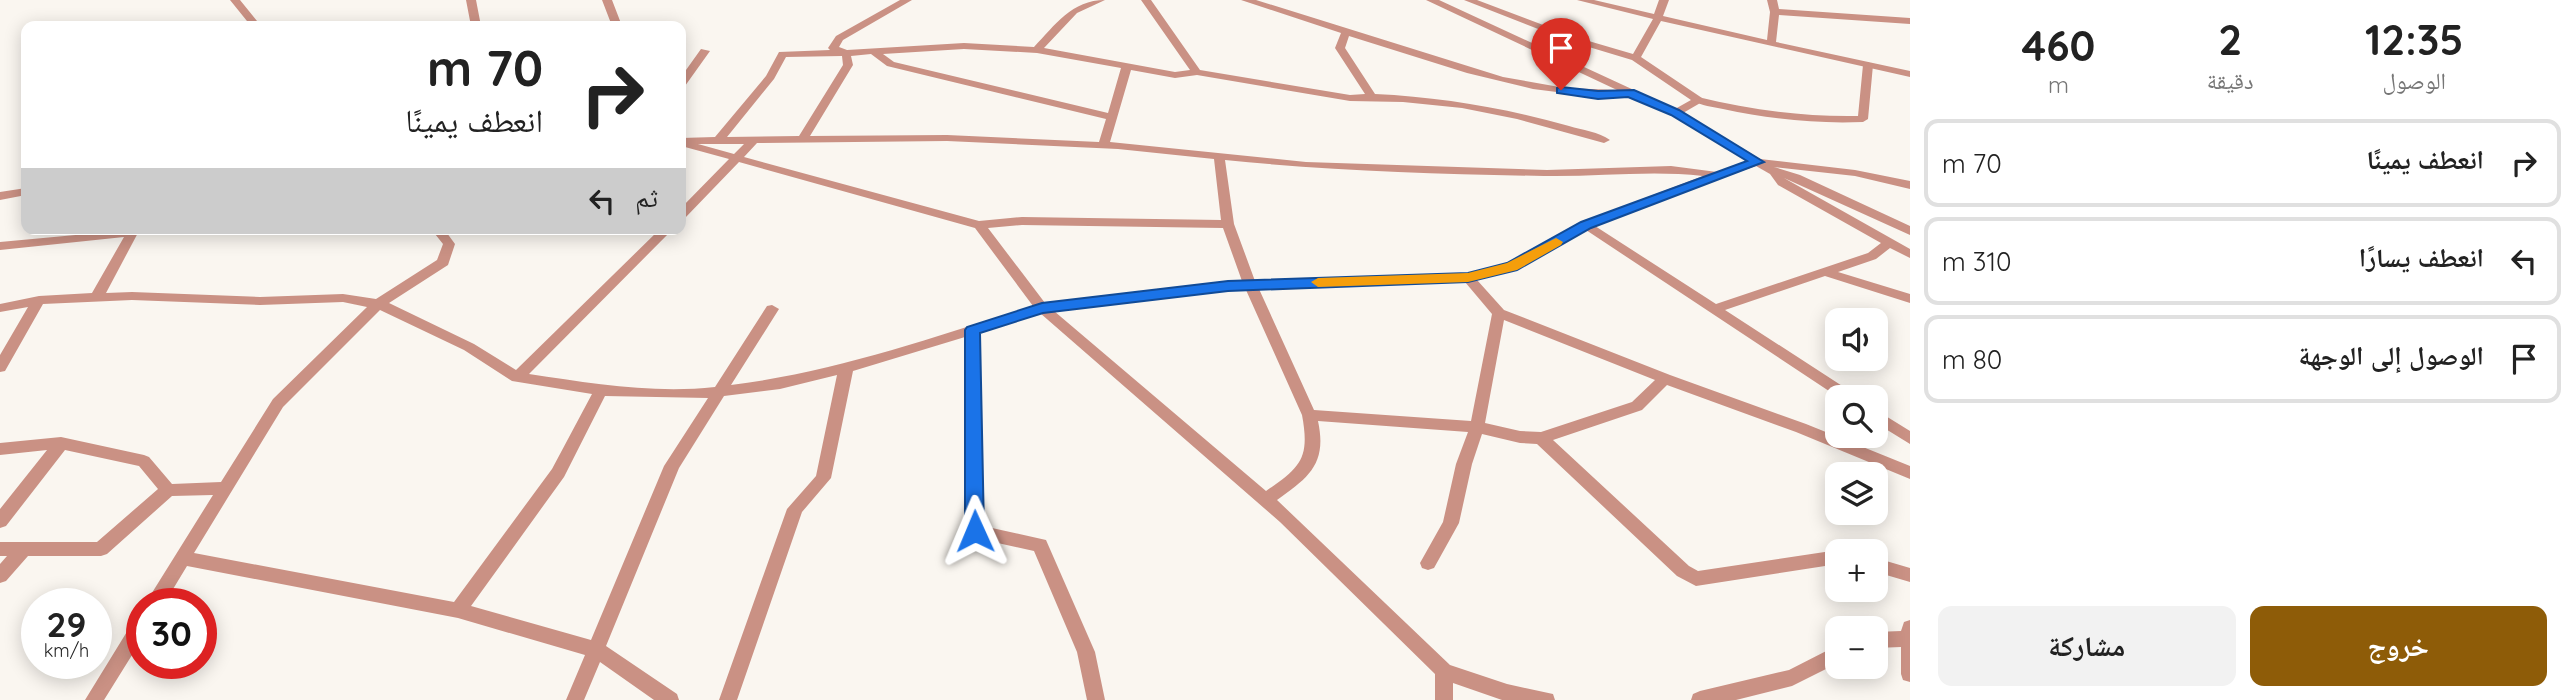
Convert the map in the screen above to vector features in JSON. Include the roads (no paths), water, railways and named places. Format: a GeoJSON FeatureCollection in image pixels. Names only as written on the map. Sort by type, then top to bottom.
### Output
{"type":"FeatureCollection","features":[{"type":"Feature","properties":{"kind":"street"},"geometry":{"type":"LineString","coordinates":[[235,0],[252,21]]}},
{"type":"Feature","properties":{"kind":"street"},"geometry":{"type":"LineString","coordinates":[[471,0],[475,21]]}},
{"type":"Feature","properties":{"kind":"street"},"geometry":{"type":"LineString","coordinates":[[607,0],[615,21]]}},
{"type":"Feature","properties":{"kind":"street"},"geometry":{"type":"LineString","coordinates":[[846,53],[833,48],[839,38],[907,0]]}},
{"type":"Feature","properties":{"kind":"street"},"geometry":{"type":"LineString","coordinates":[[1037,50],[1074,11],[1100,0]]}},
{"type":"Feature","properties":{"kind":"street"},"geometry":{"type":"LineString","coordinates":[[1146,0],[1197,72]]}},
{"type":"Feature","properties":{"kind":"street"},"geometry":{"type":"LineString","coordinates":[[1247,0],[1457,68],[1586,94],[1630,93]]}},
{"type":"Feature","properties":{"kind":"street"},"geometry":{"type":"LineString","coordinates":[[1432,0],[1675,113],[1773,172],[1782,183],[1910,254]]}},
{"type":"Feature","properties":{"kind":"street"},"geometry":{"type":"LineString","coordinates":[[1469,0],[1572,39],[1636,58],[1698,100],[1740,111],[1783,117],[1863,119],[1868,65]]}},
{"type":"Feature","properties":{"kind":"street"},"geometry":{"type":"LineString","coordinates":[[1582,0],[1910,74]]}},
{"type":"Feature","properties":{"kind":"street"},"geometry":{"type":"LineString","coordinates":[[1636,58],[1664,0]]}},
{"type":"Feature","properties":{"kind":"street"},"geometry":{"type":"LineString","coordinates":[[1770,44],[1775,12],[1772,0]]}},
{"type":"Feature","properties":{"kind":"street"},"geometry":{"type":"LineString","coordinates":[[1775,12],[1910,21]]}},
{"type":"Feature","properties":{"kind":"street"},"geometry":{"type":"LineString","coordinates":[[1346,31],[1340,48],[1372,97]]}},
{"type":"Feature","properties":{"kind":"street"},"geometry":{"type":"LineString","coordinates":[[719,140],[769,77],[783,54],[964,47],[1037,50],[1175,75],[1197,72],[1350,98],[1372,97],[1464,104],[1531,117],[1604,139]]}},
{"type":"Feature","properties":{"kind":"street"},"geometry":{"type":"LineString","coordinates":[[686,78],[705,51]]}},
{"type":"Feature","properties":{"kind":"street"},"geometry":{"type":"LineString","coordinates":[[874,52],[891,64],[1112,117]]}},
{"type":"Feature","properties":{"kind":"street"},"geometry":{"type":"LineString","coordinates":[[803,139],[848,65],[846,53]]}},
{"type":"Feature","properties":{"kind":"street"},"geometry":{"type":"LineString","coordinates":[[1104,145],[1128,66]]}},
{"type":"Feature","properties":{"kind":"street"},"geometry":{"type":"LineString","coordinates":[[1675,113],[1698,100]]}},
{"type":"Feature","properties":{"kind":"street"},"geometry":{"type":"LineString","coordinates":[[686,142],[947,138],[1104,145],[1346,166],[1547,173],[1671,169],[1718,174]]}},
{"type":"Feature","properties":{"kind":"street"},"geometry":{"type":"LineString","coordinates":[[686,210],[754,139]]}},
{"type":"Feature","properties":{"kind":"street"},"geometry":{"type":"LineString","coordinates":[[686,144],[979,225],[1022,221],[1228,224]]}},
{"type":"Feature","properties":{"kind":"street"},"geometry":{"type":"LineString","coordinates":[[1219,156],[1228,224],[1250,285],[1309,415],[1315,440],[1312,458],[1300,475],[1266,499]]}},
{"type":"Feature","properties":{"kind":"street"},"geometry":{"type":"LineString","coordinates":[[0,308],[39,300],[97,297],[260,301],[343,298],[378,304],[410,317],[469,347],[517,377],[601,390],[697,394],[780,384],[846,368],[1042,309],[1250,285],[1468,278],[1512,267],[1586,225],[1718,174],[1757,162],[1855,173],[1910,185]]}},
{"type":"Feature","properties":{"kind":"street"},"geometry":{"type":"LineString","coordinates":[[1773,172],[1796,177],[1910,232]]}},
{"type":"Feature","properties":{"kind":"street"},"geometry":{"type":"LineString","coordinates":[[0,196],[21,193]]}},
{"type":"Feature","properties":{"kind":"street"},"geometry":{"type":"LineString","coordinates":[[979,225],[1042,309],[1266,499],[1444,671],[1507,693],[1546,700]]}},
{"type":"Feature","properties":{"kind":"street"},"geometry":{"type":"LineString","coordinates":[[1586,225],[1830,385]]}},
{"type":"Feature","properties":{"kind":"street"},"geometry":{"type":"LineString","coordinates":[[0,247],[100,235]]}},
{"type":"Feature","properties":{"kind":"street"},"geometry":{"type":"LineString","coordinates":[[97,297],[131,235]]}},
{"type":"Feature","properties":{"kind":"street"},"geometry":{"type":"LineString","coordinates":[[163,588],[278,403],[378,304],[443,262],[449,244],[443,235]]}},
{"type":"Feature","properties":{"kind":"street"},"geometry":{"type":"LineString","coordinates":[[517,377],[661,235]]}},
{"type":"Feature","properties":{"kind":"street"},"geometry":{"type":"LineString","coordinates":[[1714,309],[1872,256],[1890,242]]}},
{"type":"Feature","properties":{"kind":"street"},"geometry":{"type":"LineString","coordinates":[[1825,272],[1910,299]]}},
{"type":"Feature","properties":{"kind":"street"},"geometry":{"type":"LineString","coordinates":[[1468,278],[1499,313],[1665,379],[1801,428],[1910,473]]}},
{"type":"Feature","properties":{"kind":"street"},"geometry":{"type":"LineString","coordinates":[[0,367],[39,300]]}},
{"type":"Feature","properties":{"kind":"street"},"geometry":{"type":"LineString","coordinates":[[575,700],[672,466],[772,309]]}},
{"type":"Feature","properties":{"kind":"street"},"geometry":{"type":"LineString","coordinates":[[1428,563],[1451,523],[1464,464],[1477,428],[1499,313]]}},
{"type":"Feature","properties":{"kind":"street"},"geometry":{"type":"LineString","coordinates":[[972,330],[975,531],[1040,545],[1086,652],[1096,700]]}},
{"type":"Feature","properties":{"kind":"street"},"geometry":{"type":"LineString","coordinates":[[728,700],[795,509],[823,478],[846,368]]}},
{"type":"Feature","properties":{"kind":"street"},"geometry":{"type":"LineString","coordinates":[[1309,415],[1477,428],[1520,437],[1541,438],[1637,407],[1665,379]]}},
{"type":"Feature","properties":{"kind":"street"},"geometry":{"type":"LineString","coordinates":[[458,610],[558,473],[601,390]]}},
{"type":"Feature","properties":{"kind":"street"},"geometry":{"type":"LineString","coordinates":[[1888,424],[1910,438]]}},
{"type":"Feature","properties":{"kind":"street"},"geometry":{"type":"LineString","coordinates":[[1541,438],[1683,571],[1696,579],[1825,559]]}},
{"type":"Feature","properties":{"kind":"street"},"geometry":{"type":"LineString","coordinates":[[0,449],[61,443],[144,461],[168,490]]}},
{"type":"Feature","properties":{"kind":"street"},"geometry":{"type":"LineString","coordinates":[[0,521],[61,443]]}},
{"type":"Feature","properties":{"kind":"street"},"geometry":{"type":"LineString","coordinates":[[0,549],[102,549],[168,490],[225,488]]}},
{"type":"Feature","properties":{"kind":"street"},"geometry":{"type":"LineString","coordinates":[[0,576],[24,549]]}},
{"type":"Feature","properties":{"kind":"street"},"geometry":{"type":"LineString","coordinates":[[182,558],[458,610],[597,650],[670,700]]}},
{"type":"Feature","properties":{"kind":"street"},"geometry":{"type":"LineString","coordinates":[[1888,569],[1910,575]]}},
{"type":"Feature","properties":{"kind":"street"},"geometry":{"type":"LineString","coordinates":[[1888,638],[1909,634],[1910,674]]}},
{"type":"Feature","properties":{"kind":"street"},"geometry":{"type":"LineString","coordinates":[[94,700],[126,649]]}},
{"type":"Feature","properties":{"kind":"street"},"geometry":{"type":"LineString","coordinates":[[1700,700],[1792,678],[1825,660]]}},
{"type":"Feature","properties":{"kind":"street"},"geometry":{"type":"LineString","coordinates":[[1444,671],[1444,700]]}}]}
